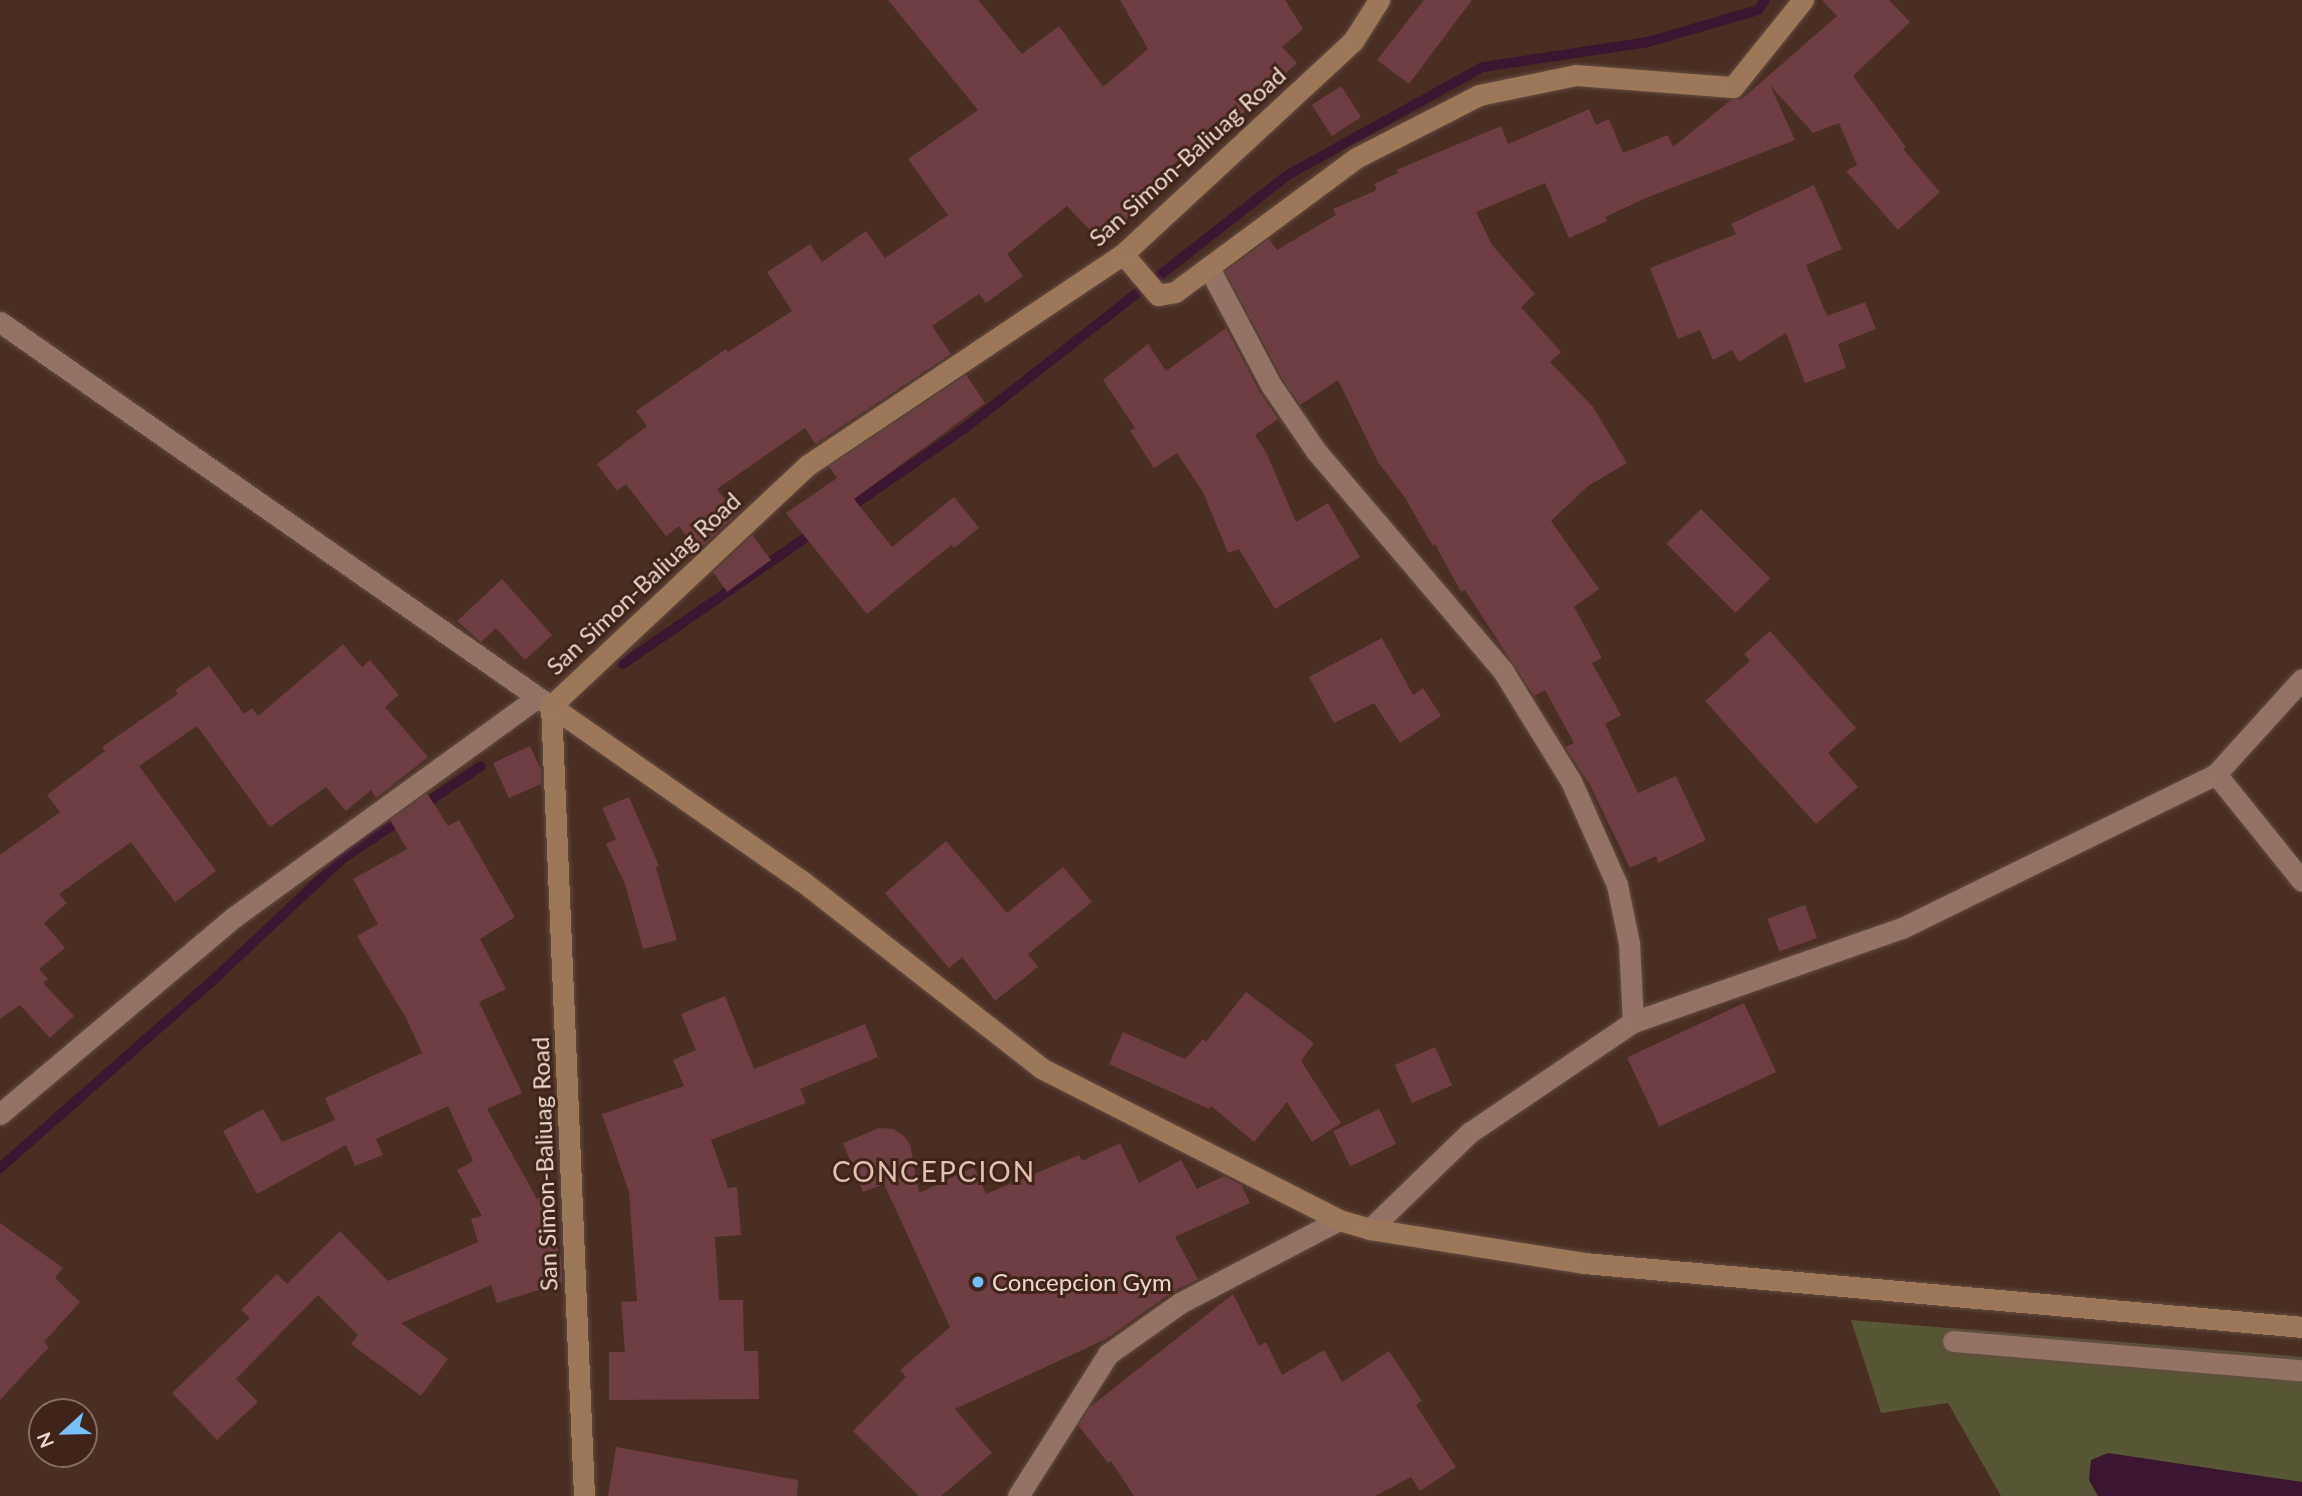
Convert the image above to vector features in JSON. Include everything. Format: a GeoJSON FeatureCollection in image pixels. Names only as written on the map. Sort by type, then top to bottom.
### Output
{"type":"FeatureCollection","features":[{"type":"Feature","properties":{"kind":"main road","name":"San Simon-Baliuag Road"},"geometry":{"type":"LineString","coordinates":[[584,1496],[543,702],[808,465],[1123,254],[1353,41],[1379,0]]}},
{"type":"Feature","properties":{"kind":"main road"},"geometry":{"type":"LineString","coordinates":[[1123,254],[1158,295],[1175,292],[1356,158],[1479,95],[1576,75],[1733,87],[1803,0]]}},
{"type":"Feature","properties":{"kind":"main road"},"geometry":{"type":"LineString","coordinates":[[543,702],[802,881],[1041,1068],[1339,1220],[1370,1229],[1584,1264],[2302,1327]]}},
{"type":"Feature","properties":{"kind":"street"},"geometry":{"type":"LineString","coordinates":[[1209,268],[1271,385],[1316,451],[1503,671],[1571,781],[1617,885],[1629,943],[1633,1022]]}},
{"type":"Feature","properties":{"kind":"street"},"geometry":{"type":"LineString","coordinates":[[0,322],[543,702],[385,804],[234,917],[0,1114]]}},
{"type":"Feature","properties":{"kind":"street"},"geometry":{"type":"LineString","coordinates":[[1370,1229],[1469,1133],[1633,1022],[1902,929],[2216,774],[2302,679]]}},
{"type":"Feature","properties":{"kind":"street"},"geometry":{"type":"LineString","coordinates":[[2216,774],[2302,881]]}},
{"type":"Feature","properties":{"kind":"street"},"geometry":{"type":"LineString","coordinates":[[1018,1496],[1108,1354],[1180,1303],[1339,1220]]}},
{"type":"Feature","properties":{"kind":"street"},"geometry":{"type":"LineString","coordinates":[[1953,1341],[2302,1370]]}},
{"type":"Feature","properties":{"kind":"shaded area"},"geometry":{"type":"Polygon","coordinates":[[[1851,1320],[2302,1357],[2302,1496],[2001,1496],[1948,1403],[1881,1413],[1851,1320]]]}},
{"type":"Feature","properties":{"kind":"shaded area"},"geometry":{"type":"Polygon","coordinates":[[[2108,1453],[2302,1482],[2302,1496],[2098,1496],[2089,1480],[2091,1460],[2108,1453]]]}},
{"type":"Feature","properties":{"kind":"building"},"geometry":{"type":"Polygon","coordinates":[[[888,0],[978,0],[1022,54],[1059,26],[1103,87],[1148,49],[1120,0],[1285,0],[1303,29],[1282,47],[1297,63],[1230,125],[1225,121],[1132,199],[1140,207],[1101,242],[1067,206],[1007,254],[1023,276],[986,303],[979,294],[932,326],[951,354],[815,444],[805,428],[717,489],[736,514],[697,551],[679,526],[666,536],[626,484],[617,491],[597,464],[647,426],[636,411],[726,349],[728,352],[792,311],[767,272],[810,244],[822,262],[866,231],[885,258],[948,215],[908,159],[978,110],[888,0]]]}},
{"type":"Feature","properties":{"kind":"building"},"geometry":{"type":"Polygon","coordinates":[[[1424,0],[1472,0],[1409,84],[1377,60],[1424,0]]]}},
{"type":"Feature","properties":{"kind":"building"},"geometry":{"type":"Polygon","coordinates":[[[1822,0],[1889,0],[1910,22],[1853,76],[1906,147],[1903,149],[1940,192],[1898,230],[1846,171],[1857,165],[1839,123],[1813,133],[1770,85],[1795,140],[1646,198],[1605,217],[1607,221],[1569,238],[1545,183],[1476,212],[1492,245],[1535,294],[1521,307],[1561,352],[1550,362],[1593,407],[1627,463],[1588,486],[1551,521],[1599,589],[1574,607],[1602,658],[1592,663],[1621,715],[1605,724],[1638,793],[1676,776],[1706,840],[1658,863],[1656,856],[1630,868],[1590,785],[1565,747],[1574,743],[1545,690],[1534,696],[1465,590],[1461,592],[1435,544],[1433,546],[1404,496],[1378,462],[1338,380],[1300,405],[1282,378],[1225,271],[1269,239],[1277,250],[1336,215],[1333,209],[1377,190],[1374,184],[1398,173],[1396,170],[1501,126],[1508,144],[1589,109],[1596,125],[1609,119],[1623,153],[1668,135],[1673,147],[1731,100],[1742,99],[1837,16],[1822,0]]]}},
{"type":"Feature","properties":{"kind":"building"},"geometry":{"type":"Polygon","coordinates":[[[1341,86],[1361,117],[1332,136],[1312,105],[1341,86]]]}},
{"type":"Feature","properties":{"kind":"building"},"geometry":{"type":"Polygon","coordinates":[[[1814,185],[1842,249],[1806,265],[1827,316],[1865,302],[1876,329],[1838,344],[1846,368],[1805,383],[1786,333],[1739,362],[1732,350],[1713,360],[1700,330],[1678,339],[1650,268],[1736,234],[1731,224],[1814,185]]]}},
{"type":"Feature","properties":{"kind":"building"},"geometry":{"type":"Polygon","coordinates":[[[1226,328],[1259,391],[1278,419],[1255,435],[1266,452],[1296,522],[1328,503],[1360,557],[1275,609],[1239,549],[1228,553],[1203,492],[1177,453],[1154,468],[1130,431],[1135,428],[1103,380],[1148,344],[1166,371],[1226,328]]]}},
{"type":"Feature","properties":{"kind":"building"},"geometry":{"type":"Polygon","coordinates":[[[966,375],[985,403],[854,499],[892,547],[954,497],[979,528],[954,548],[951,545],[867,614],[786,513],[837,478],[829,466],[966,375]]]}},
{"type":"Feature","properties":{"kind":"building"},"geometry":{"type":"Polygon","coordinates":[[[1701,509],[1770,578],[1736,613],[1666,544],[1701,509]]]}},
{"type":"Feature","properties":{"kind":"building"},"geometry":{"type":"Polygon","coordinates":[[[752,535],[771,560],[727,592],[713,572],[752,535]]]}},
{"type":"Feature","properties":{"kind":"building"},"geometry":{"type":"Polygon","coordinates":[[[502,579],[552,635],[525,660],[496,628],[481,642],[457,621],[502,579]]]}},
{"type":"Feature","properties":{"kind":"building"},"geometry":{"type":"Polygon","coordinates":[[[1770,631],[1856,728],[1828,753],[1858,787],[1816,824],[1705,701],[1750,661],[1744,654],[1770,631]]]}},
{"type":"Feature","properties":{"kind":"building"},"geometry":{"type":"Polygon","coordinates":[[[1382,638],[1413,695],[1423,688],[1441,716],[1400,743],[1374,703],[1334,723],[1309,677],[1382,638]]]}},
{"type":"Feature","properties":{"kind":"building"},"geometry":{"type":"Polygon","coordinates":[[[343,644],[362,667],[370,660],[399,695],[385,707],[428,757],[376,798],[371,790],[346,811],[326,787],[270,827],[197,726],[139,766],[216,871],[175,902],[131,842],[59,894],[67,903],[44,923],[65,948],[39,969],[48,979],[43,983],[74,1016],[50,1038],[20,1005],[0,1019],[0,855],[60,812],[47,795],[105,751],[102,747],[178,694],[175,690],[209,666],[244,714],[252,708],[258,716],[343,644]]]}},
{"type":"Feature","properties":{"kind":"building"},"geometry":{"type":"Polygon","coordinates":[[[530,746],[541,770],[541,784],[509,798],[493,763],[530,746]]]}},
{"type":"Feature","properties":{"kind":"building"},"geometry":{"type":"Polygon","coordinates":[[[427,793],[448,826],[459,820],[515,917],[480,939],[506,989],[479,1002],[522,1093],[487,1109],[537,1199],[541,1197],[561,1259],[562,1283],[497,1303],[491,1285],[401,1323],[448,1359],[421,1396],[351,1344],[358,1335],[318,1295],[236,1379],[258,1402],[217,1440],[172,1393],[250,1318],[241,1310],[277,1274],[287,1284],[340,1231],[388,1281],[478,1242],[471,1219],[482,1216],[457,1170],[473,1161],[448,1106],[376,1139],[383,1155],[355,1166],[346,1145],[257,1194],[223,1131],[263,1109],[282,1142],[335,1120],[325,1098],[422,1053],[406,1018],[357,936],[378,924],[353,879],[407,849],[390,820],[427,793]]]}},
{"type":"Feature","properties":{"kind":"building"},"geometry":{"type":"Polygon","coordinates":[[[629,797],[659,866],[656,868],[677,940],[643,949],[625,884],[606,844],[616,839],[602,808],[629,797]]]}},
{"type":"Feature","properties":{"kind":"building"},"geometry":{"type":"Polygon","coordinates":[[[946,841],[1007,913],[1063,867],[1092,902],[1028,954],[1038,967],[995,1001],[962,957],[949,968],[885,893],[946,841]]]}},
{"type":"Feature","properties":{"kind":"building"},"geometry":{"type":"Polygon","coordinates":[[[1805,905],[1817,938],[1779,952],[1767,919],[1805,905]]]}},
{"type":"Feature","properties":{"kind":"building"},"geometry":{"type":"Polygon","coordinates":[[[1246,992],[1314,1043],[1301,1061],[1341,1123],[1312,1142],[1287,1102],[1254,1142],[1211,1106],[1209,1109],[1109,1064],[1123,1032],[1185,1059],[1203,1039],[1206,1042],[1246,992]]]}},
{"type":"Feature","properties":{"kind":"building"},"geometry":{"type":"Polygon","coordinates":[[[725,996],[754,1069],[865,1024],[878,1057],[800,1089],[806,1103],[711,1140],[728,1188],[737,1187],[741,1235],[715,1237],[719,1300],[743,1300],[744,1351],[758,1351],[759,1399],[609,1400],[609,1352],[625,1352],[621,1302],[637,1301],[629,1192],[602,1114],[684,1086],[673,1060],[696,1050],[681,1014],[725,996]]]}},
{"type":"Feature","properties":{"kind":"building"},"geometry":{"type":"Polygon","coordinates":[[[1744,1003],[1776,1072],[1659,1126],[1627,1058],[1744,1003]]]}},
{"type":"Feature","properties":{"kind":"building"},"geometry":{"type":"Polygon","coordinates":[[[1435,1047],[1452,1085],[1412,1103],[1395,1065],[1435,1047]]]}},
{"type":"Feature","properties":{"kind":"building"},"geometry":{"type":"Polygon","coordinates":[[[1379,1109],[1396,1144],[1350,1166],[1333,1131],[1379,1109]]]}},
{"type":"Feature","properties":{"kind":"building"},"geometry":{"type":"Polygon","coordinates":[[[879,1128],[893,1129],[903,1135],[910,1144],[919,1193],[974,1167],[986,1194],[1079,1155],[1082,1161],[1120,1143],[1139,1183],[1181,1160],[1197,1189],[1224,1176],[1241,1185],[1250,1203],[1175,1237],[1198,1279],[1172,1292],[1106,1339],[955,1409],[992,1453],[941,1496],[919,1496],[853,1431],[906,1377],[900,1370],[950,1327],[884,1184],[863,1192],[843,1143],[879,1128]]]}},
{"type":"Feature","properties":{"kind":"building"},"geometry":{"type":"Polygon","coordinates":[[[0,1223],[63,1268],[55,1278],[80,1302],[44,1342],[49,1347],[0,1400],[0,1223]]]}},
{"type":"Feature","properties":{"kind":"building"},"geometry":{"type":"Polygon","coordinates":[[[1233,1294],[1259,1346],[1266,1342],[1282,1375],[1324,1350],[1342,1382],[1389,1351],[1422,1401],[1416,1405],[1456,1467],[1420,1491],[1411,1477],[1375,1496],[1134,1496],[1111,1461],[1108,1463],[1078,1425],[1090,1407],[1233,1294]]]}},
{"type":"Feature","properties":{"kind":"building"},"geometry":{"type":"Polygon","coordinates":[[[616,1447],[798,1480],[797,1496],[608,1496],[616,1447]]]}},
{"type":"Feature","properties":{"kind":"waterway"},"geometry":{"type":"LineString","coordinates":[[846,510],[965,428],[1286,176],[1483,67],[1648,42],[1758,10],[1765,0]]}},
{"type":"Feature","properties":{"kind":"waterway"},"geometry":{"type":"LineString","coordinates":[[623,664],[815,531]]}},
{"type":"Feature","properties":{"kind":"waterway"},"geometry":{"type":"LineString","coordinates":[[420,807],[481,766]]}},
{"type":"Feature","properties":{"kind":"waterway"},"geometry":{"type":"LineString","coordinates":[[0,1168],[210,983],[343,858],[403,818]]}},
{"type":"Feature","properties":{"kind":"place","name":"Concepcion Gym"},"geometry":{"type":"Point","coordinates":[978,1282]}},
{"type":"Feature","properties":{"kind":"district","name":"CONCEPCION"},"geometry":{"type":"Point","coordinates":[934,1171]}}]}
